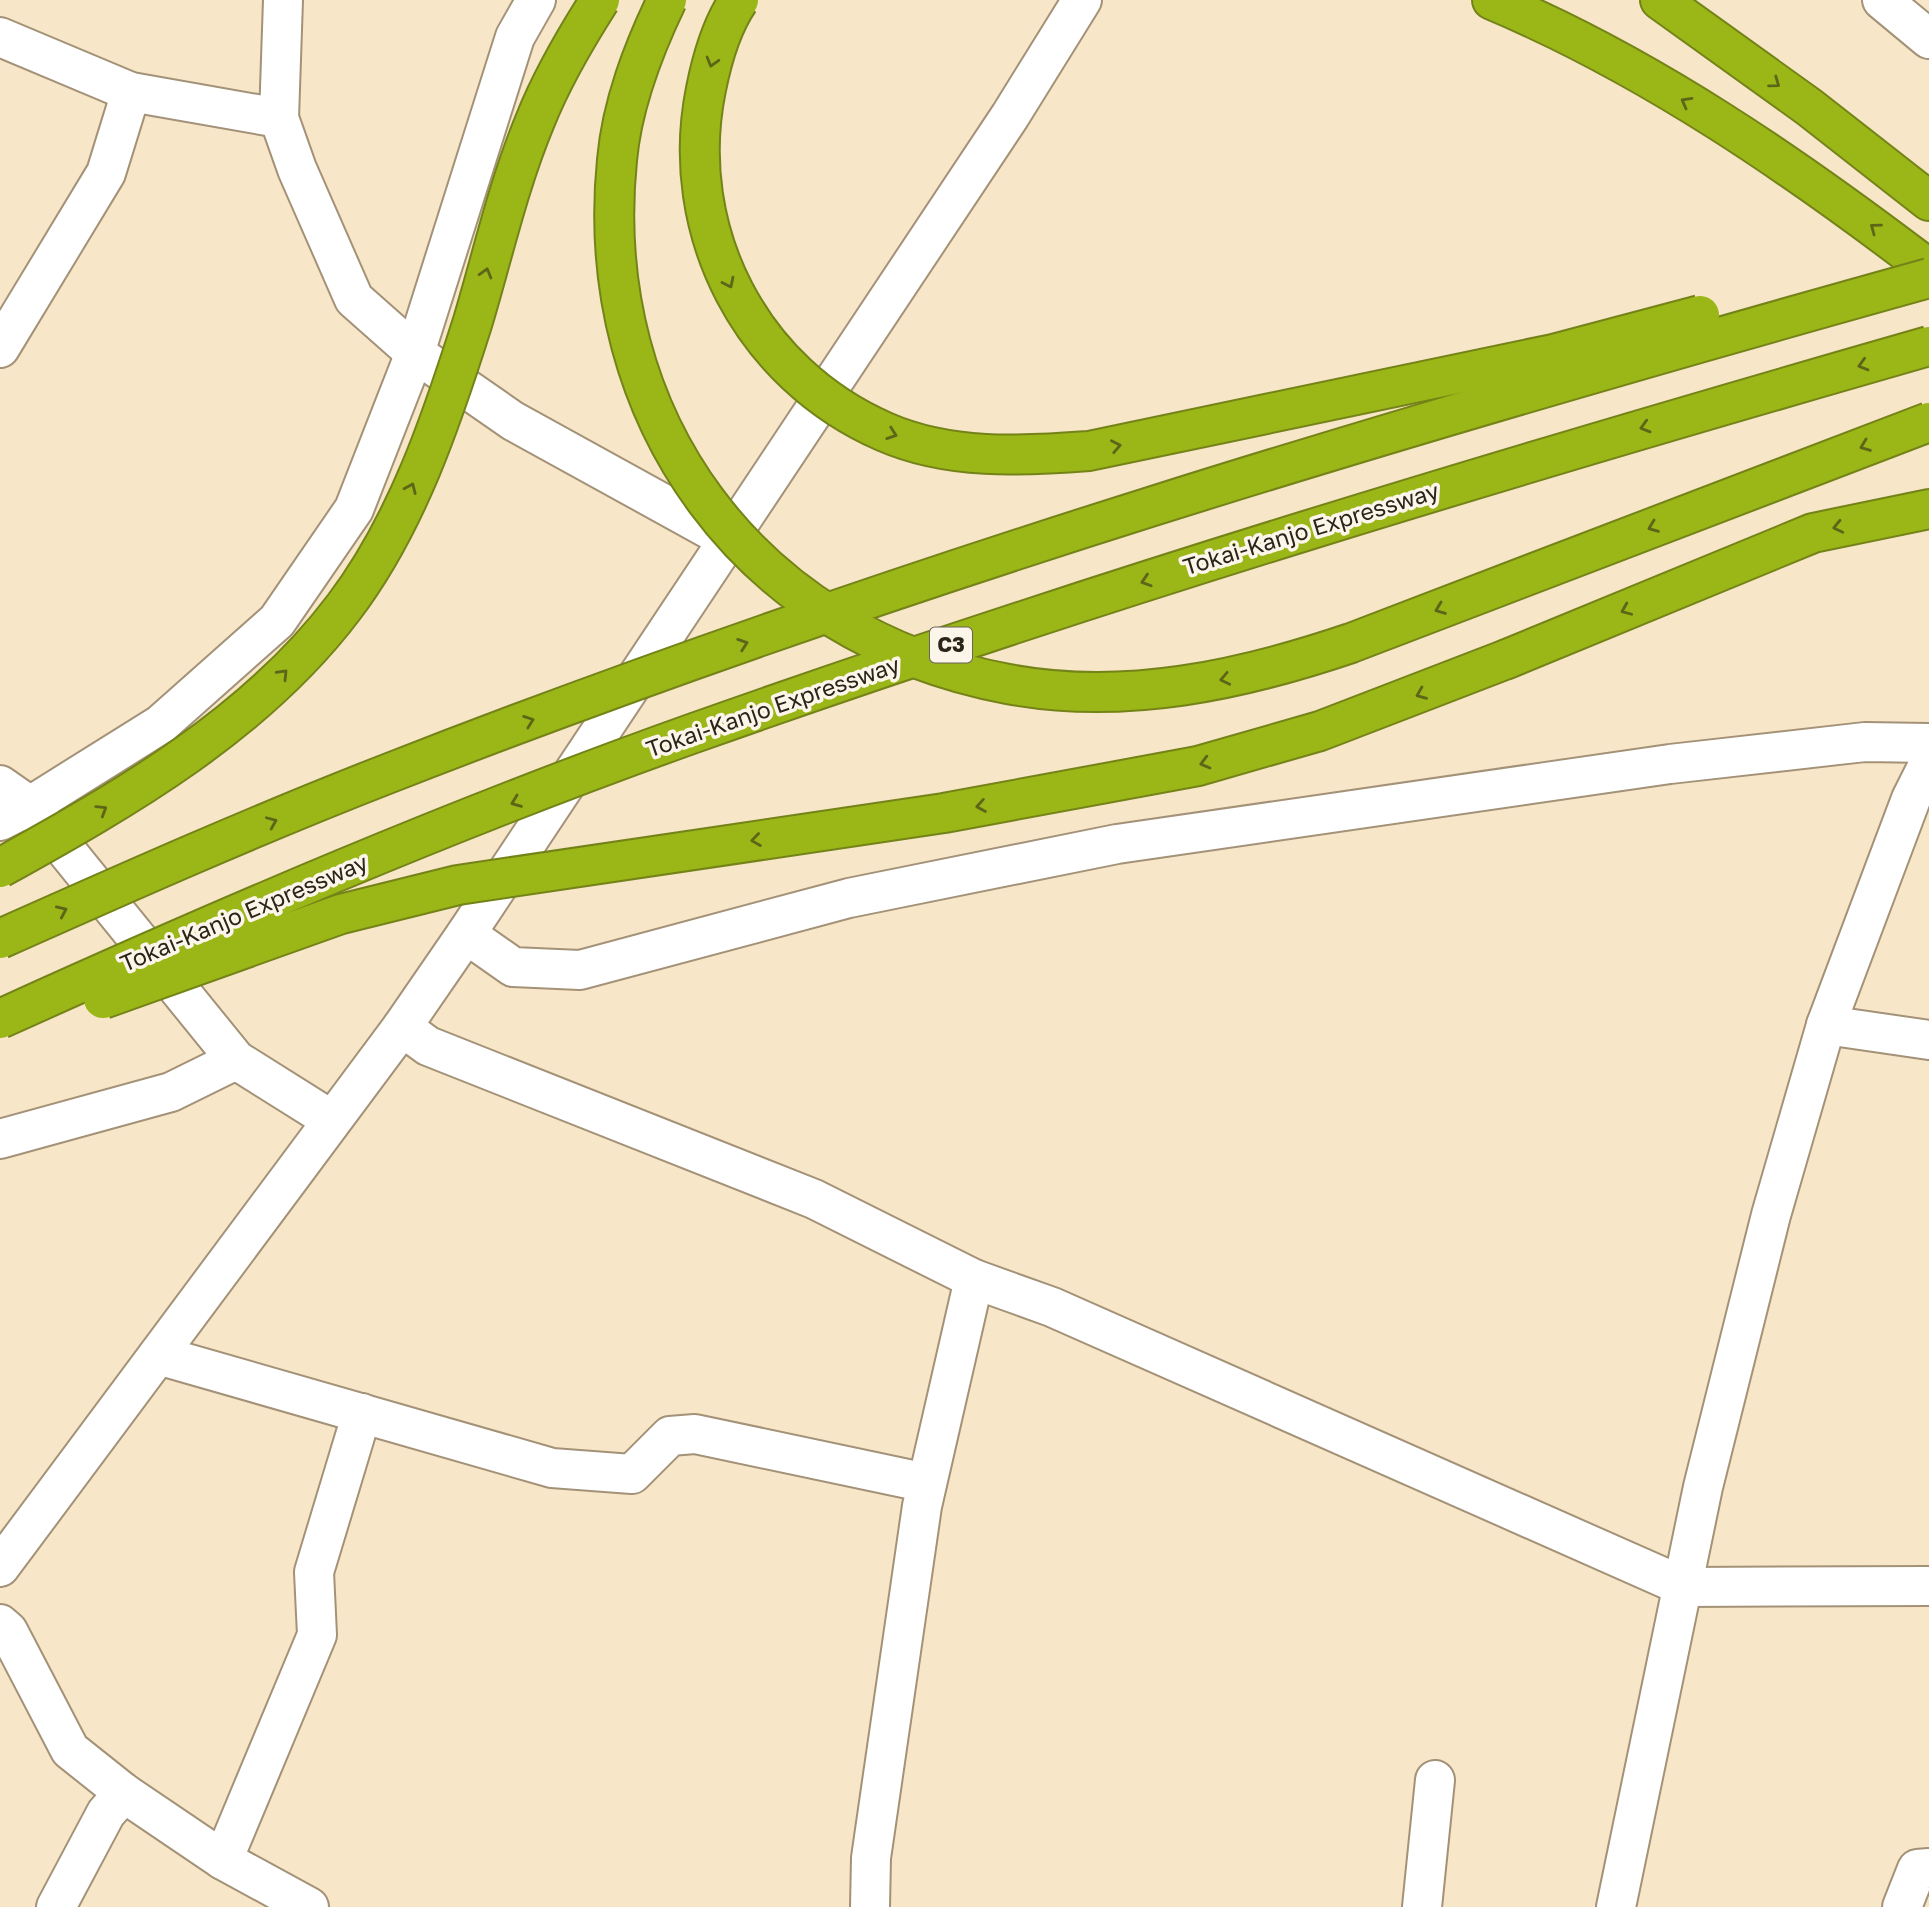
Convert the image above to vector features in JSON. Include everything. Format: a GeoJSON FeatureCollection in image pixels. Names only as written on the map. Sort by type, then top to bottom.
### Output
{"type":"FeatureCollection","features":[{"type":"Feature","properties":{"kind":"highway"},"geometry":{"type":"LineString","coordinates":[[0,868],[158,775],[224,727],[281,678],[344,607],[389,536],[433,437],[535,121],[571,45],[600,0]]}},
{"type":"Feature","properties":{"kind":"highway"},"geometry":{"type":"LineString","coordinates":[[667,0],[648,40],[629,99],[617,157],[614,206],[617,276],[626,335],[643,388],[667,443],[699,493],[741,542],[774,573],[830,616],[947,669],[1010,685],[1077,691],[1143,690],[1212,682],[1279,667],[1351,643],[1929,422]]}},
{"type":"Feature","properties":{"kind":"highway"},"geometry":{"type":"LineString","coordinates":[[740,0],[712,59],[700,115],[698,177],[709,234],[729,285],[756,328],[790,368],[833,404],[886,433],[944,450],[1013,456],[1089,451],[1168,436],[1553,354],[1929,254]]}},
{"type":"Feature","properties":{"kind":"highway"},"geometry":{"type":"LineString","coordinates":[[1492,0],[1541,21],[1708,114],[1858,215],[1929,269]]}},
{"type":"Feature","properties":{"kind":"highway"},"geometry":{"type":"LineString","coordinates":[[1660,0],[1809,107],[1929,201]]}},
{"type":"Feature","properties":{"kind":"highway"},"geometry":{"type":"LineString","coordinates":[[0,939],[167,865],[386,774],[613,690],[939,576],[1270,470],[1601,370],[1929,278]]}},
{"type":"Feature","properties":{"kind":"highway","name":"Tokai-Kanjo Expressway"},"geometry":{"type":"LineString","coordinates":[[0,1019],[129,961],[419,839],[689,735],[988,632],[1310,528],[1929,346]]}},
{"type":"Feature","properties":{"kind":"highway"},"geometry":{"type":"LineString","coordinates":[[0,1043],[99,1000],[341,914],[458,885],[944,813],[1198,766],[1320,731],[1507,659],[1813,533],[1929,509]]}},
{"type":"Feature","properties":{"kind":"street"},"geometry":{"type":"LineString","coordinates":[[283,0],[279,118],[297,169],[354,299],[415,354],[513,421],[729,540]]}},
{"type":"Feature","properties":{"kind":"street"},"geometry":{"type":"LineString","coordinates":[[330,1119],[236,1060],[10,804],[161,724],[277,621],[354,509],[415,354],[514,37],[536,0]]}},
{"type":"Feature","properties":{"kind":"street"},"geometry":{"type":"LineString","coordinates":[[0,1567],[330,1119],[402,1027],[1010,116],[1082,0]]}},
{"type":"Feature","properties":{"kind":"street"},"geometry":{"type":"LineString","coordinates":[[1882,0],[1929,39]]}},
{"type":"Feature","properties":{"kind":"street"},"geometry":{"type":"LineString","coordinates":[[0,37],[131,92],[279,118]]}},
{"type":"Feature","properties":{"kind":"street"},"geometry":{"type":"LineString","coordinates":[[0,348],[106,173],[131,92]]}},
{"type":"Feature","properties":{"kind":"street"},"geometry":{"type":"LineString","coordinates":[[466,934],[513,967],[580,970],[849,898],[1117,844],[1670,764],[1865,742],[1929,743]]}},
{"type":"Feature","properties":{"kind":"street"},"geometry":{"type":"LineString","coordinates":[[1616,1907],[1685,1587],[1703,1487],[1764,1241],[1826,1025],[1911,799],[1929,763]]}},
{"type":"Feature","properties":{"kind":"street"},"geometry":{"type":"LineString","coordinates":[[1826,1025],[1929,1040]]}},
{"type":"Feature","properties":{"kind":"street"},"geometry":{"type":"LineString","coordinates":[[402,1027],[428,1046],[814,1199],[974,1279],[1052,1307],[1685,1587],[1929,1586]]}},
{"type":"Feature","properties":{"kind":"street"},"geometry":{"type":"LineString","coordinates":[[0,1139],[171,1092],[236,1060]]}},
{"type":"Feature","properties":{"kind":"street"},"geometry":{"type":"LineString","coordinates":[[870,1907],[871,1858],[927,1483],[974,1279]]}},
{"type":"Feature","properties":{"kind":"street"},"geometry":{"type":"LineString","coordinates":[[158,1355],[552,1468],[632,1474],[670,1436],[695,1434],[927,1483]]}},
{"type":"Feature","properties":{"kind":"street"},"geometry":{"type":"LineString","coordinates":[[223,1860],[317,1635],[314,1572],[362,1413]]}},
{"type":"Feature","properties":{"kind":"street"},"geometry":{"type":"LineString","coordinates":[[0,1624],[8,1631],[70,1749],[124,1793],[223,1860],[309,1907]]}},
{"type":"Feature","properties":{"kind":"street"},"geometry":{"type":"LineString","coordinates":[[1422,1907],[1435,1780]]}},
{"type":"Feature","properties":{"kind":"street"},"geometry":{"type":"LineString","coordinates":[[56,1907],[106,1813],[124,1793]]}},
{"type":"Feature","properties":{"kind":"street"},"geometry":{"type":"LineString","coordinates":[[1902,1907],[1917,1869],[1929,1868]]}}]}
